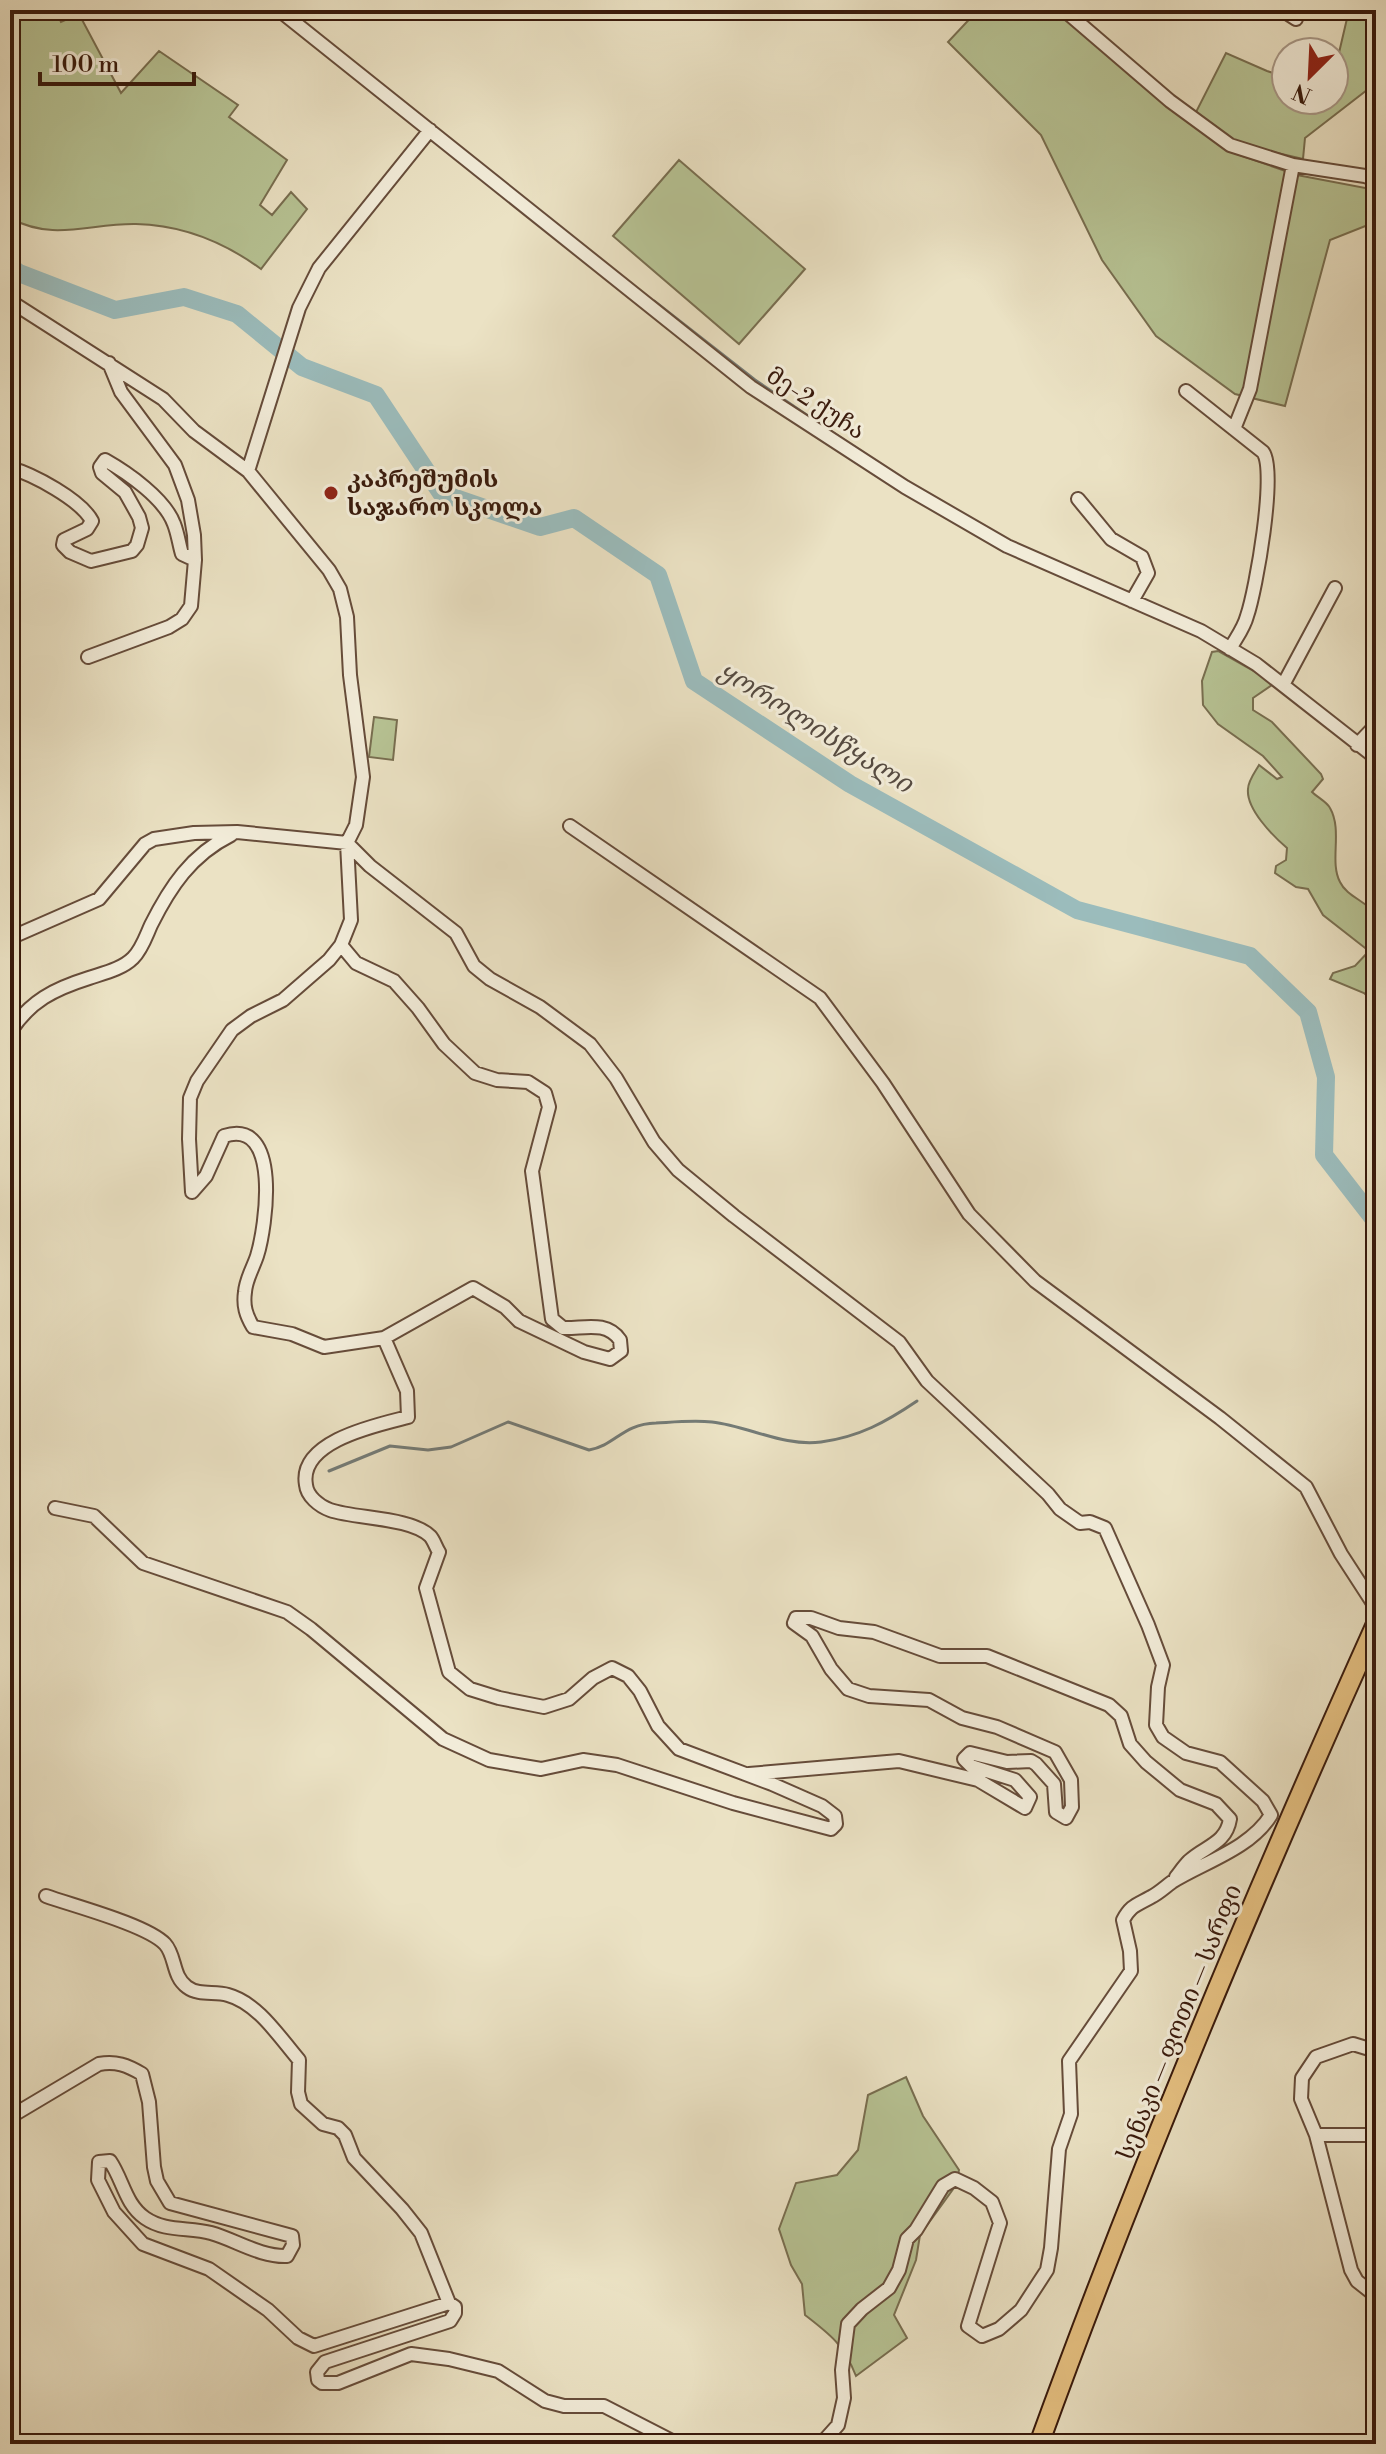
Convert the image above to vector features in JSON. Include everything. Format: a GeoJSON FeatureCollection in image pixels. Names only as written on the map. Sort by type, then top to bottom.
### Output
{"type":"FeatureCollection","features":[{"type":"Feature","properties":{"kind":"highway","name":"სენაკი — ფოთი — სარფი"},"geometry":{"type":"LineString","coordinates":[[1039,2444],[1078,2337],[1263,1876],[1376,1624]]}},
{"type":"Feature","properties":{"kind":"street","name":"მე-2 ქუჩა"},"geometry":{"type":"LineString","coordinates":[[279,10],[751,387],[905,487],[1007,546],[1201,631],[1283,685],[1376,758]]}},
{"type":"Feature","properties":{"kind":"street"},"geometry":{"type":"LineString","coordinates":[[1064,10],[1170,101],[1230,145],[1293,165],[1376,180]]}},
{"type":"Feature","properties":{"kind":"street"},"geometry":{"type":"LineString","coordinates":[[1282,10],[1296,19]]}},
{"type":"Feature","properties":{"kind":"street"},"geometry":{"type":"LineString","coordinates":[[248,471],[299,308],[319,268],[430,130]]}},
{"type":"Feature","properties":{"kind":"street"},"geometry":{"type":"LineString","coordinates":[[1234,429],[1250,389],[1293,165]]}},
{"type":"Feature","properties":{"kind":"street"},"geometry":{"type":"LineString","coordinates":[[10,301],[163,399],[194,431],[248,471],[329,570],[340,589],[347,617],[363,777],[356,825],[347,843],[351,920],[341,945],[329,960],[283,1000],[251,1016],[232,1030],[197,1081],[190,1098],[192,1192],[206,1176],[224,1136],[244,1134],[257,1143],[264,1159],[265,1212],[258,1254],[245,1289],[244,1311],[253,1327],[292,1334],[324,1347],[384,1338],[473,1288],[505,1307],[519,1321],[584,1352],[610,1359],[621,1351],[620,1340],[608,1329],[563,1328],[552,1319],[532,1171],[549,1107],[545,1093],[528,1082],[497,1080],[475,1073],[444,1044],[394,981],[356,963],[341,945]]}},
{"type":"Feature","properties":{"kind":"street"},"geometry":{"type":"LineString","coordinates":[[88,657],[169,627],[182,619],[191,606],[195,560],[188,500],[175,465],[121,392],[109,363]]}},
{"type":"Feature","properties":{"kind":"street"},"geometry":{"type":"LineString","coordinates":[[1186,391],[1268,458],[1269,480],[1253,598],[1246,621],[1230,649]]}},
{"type":"Feature","properties":{"kind":"street"},"geometry":{"type":"LineString","coordinates":[[10,468],[71,498],[91,516],[92,521],[87,529],[64,540],[63,545],[70,552],[91,561],[132,551],[142,528],[125,492],[102,473],[100,467],[105,460],[128,473],[154,497],[173,521],[182,554],[195,560]]}},
{"type":"Feature","properties":{"kind":"street"},"geometry":{"type":"LineString","coordinates":[[1078,499],[1111,539],[1142,557],[1148,573],[1132,601]]}},
{"type":"Feature","properties":{"kind":"street"},"geometry":{"type":"LineString","coordinates":[[1283,685],[1335,588]]}},
{"type":"Feature","properties":{"kind":"street"},"geometry":{"type":"LineString","coordinates":[[1357,745],[1376,725]]}},
{"type":"Feature","properties":{"kind":"street"},"geometry":{"type":"LineString","coordinates":[[570,826],[820,998],[883,1083],[969,1214],[1035,1281],[1220,1418],[1306,1487],[1341,1554],[1376,1608]]}},
{"type":"Feature","properties":{"kind":"street"},"geometry":{"type":"LineString","coordinates":[[10,1032],[24,1012],[54,991],[115,970],[132,959],[176,882],[193,860],[209,846],[237,832]]}},
{"type":"Feature","properties":{"kind":"street"},"geometry":{"type":"LineString","coordinates":[[10,938],[99,899],[145,844],[154,839],[194,833],[237,832],[347,843],[370,866],[456,933],[474,966],[490,979],[540,1007],[590,1044],[616,1078],[654,1142],[678,1170],[899,1342],[927,1381],[1048,1494],[1060,1509],[1080,1523],[1090,1522],[1105,1528],[1163,1665],[1158,1687],[1156,1725],[1163,1737],[1186,1753],[1220,1762],[1263,1801],[1271,1815],[1263,1828],[1237,1846],[1152,1897],[1131,1906],[1123,1920],[1131,1971],[1069,2061],[1071,2114],[1059,2149],[1047,2270],[1021,2310],[999,2329],[982,2336],[968,2326],[1000,2223],[992,2202],[955,2179],[943,2186],[907,2239],[899,2270],[889,2288],[848,2324],[842,2370],[844,2398],[838,2425],[821,2444]]}},
{"type":"Feature","properties":{"kind":"street"},"geometry":{"type":"LineString","coordinates":[[55,1508],[94,1516],[143,1563],[287,1612],[443,1739],[489,1760],[541,1769],[583,1760],[617,1765],[831,1829],[836,1824],[835,1816],[822,1806],[679,1749],[658,1726],[640,1691],[628,1676],[612,1668],[593,1678],[569,1699],[544,1707],[470,1689],[449,1672],[426,1588],[439,1552],[430,1536],[395,1522],[328,1509],[312,1498],[306,1487],[305,1470],[314,1454],[358,1431],[408,1417],[407,1391],[384,1338]]}},
{"type":"Feature","properties":{"kind":"street"},"geometry":{"type":"LineString","coordinates":[[747,1774],[899,1761],[978,1780],[1025,1808],[1030,1797],[1015,1780],[971,1766],[964,1759],[970,1753],[1007,1762],[1031,1761],[1051,1779],[1056,1812],[1066,1818],[1072,1807],[1071,1780],[1055,1752],[997,1727],[962,1718],[929,1700],[869,1696],[848,1689],[831,1669],[812,1636],[794,1623],[796,1618],[802,1617],[839,1628],[874,1632],[940,1656],[987,1656],[1109,1705],[1121,1716],[1130,1744],[1146,1762],[1180,1790],[1224,1809],[1230,1819],[1221,1840],[1190,1860],[1171,1883]]}},
{"type":"Feature","properties":{"kind":"street"},"geometry":{"type":"LineString","coordinates":[[46,1896],[148,1932],[166,1945],[177,1977],[187,1987],[197,1992],[227,1994],[245,2003],[299,2060],[298,2092],[301,2104],[323,2124],[338,2128],[345,2135],[354,2158],[421,2233],[449,2303],[455,2307],[450,2321],[335,2357],[319,2366],[318,2380],[338,2383],[411,2354],[449,2359],[498,2371],[545,2401],[564,2406],[604,2406],[678,2444]]}},
{"type":"Feature","properties":{"kind":"street"},"geometry":{"type":"LineString","coordinates":[[1376,2051],[1353,2044],[1316,2057],[1302,2078],[1301,2099],[1316,2135],[1351,2270],[1357,2281],[1376,2296]]}},
{"type":"Feature","properties":{"kind":"street"},"geometry":{"type":"LineString","coordinates":[[10,2117],[99,2064],[114,2061],[129,2066],[142,2074],[149,2102],[157,2181],[170,2203],[292,2236],[293,2245],[287,2256],[274,2256],[209,2232],[165,2227],[146,2219],[127,2198],[110,2161],[99,2162],[98,2180],[114,2212],[143,2244],[209,2269],[268,2310],[298,2338],[314,2346],[449,2303]]}},
{"type":"Feature","properties":{"kind":"street"},"geometry":{"type":"LineString","coordinates":[[1316,2135],[1376,2135]]}},
{"type":"Feature","properties":{"kind":"green space"},"geometry":{"type":"Polygon","coordinates":[[[10,10],[14,10],[16,16],[27,10],[56,10],[61,22],[79,14],[121,93],[159,51],[238,105],[229,117],[287,160],[260,205],[272,215],[291,192],[307,209],[261,269],[217,243],[170,228],[119,224],[57,230],[26,225],[10,218],[10,10]]]}},
{"type":"Feature","properties":{"kind":"green space"},"geometry":{"type":"Polygon","coordinates":[[[978,10],[1056,10],[1127,72],[1234,153],[1297,175],[1376,190],[1373,223],[1330,240],[1285,406],[1235,394],[1156,336],[1102,260],[1041,135],[948,42],[978,10]]]}},
{"type":"Feature","properties":{"kind":"green space"},"geometry":{"type":"Polygon","coordinates":[[[1349,10],[1376,10],[1376,83],[1350,103],[1350,36],[1343,36],[1349,10]]]}},
{"type":"Feature","properties":{"kind":"green space"},"geometry":{"type":"Polygon","coordinates":[[[1226,53],[1270,72],[1270,116],[1333,116],[1305,138],[1303,159],[1234,143],[1214,125],[1195,114],[1226,53]]]}},
{"type":"Feature","properties":{"kind":"green space"},"geometry":{"type":"Polygon","coordinates":[[[679,160],[805,269],[739,344],[613,236],[679,160]]]}},
{"type":"Feature","properties":{"kind":"green space"},"geometry":{"type":"Polygon","coordinates":[[[1218,651],[1275,683],[1253,698],[1253,710],[1272,722],[1321,774],[1323,779],[1312,792],[1329,806],[1334,817],[1336,865],[1340,882],[1347,892],[1376,915],[1376,1004],[1364,993],[1330,979],[1333,973],[1355,966],[1369,951],[1323,915],[1308,889],[1296,887],[1275,873],[1276,866],[1286,860],[1287,848],[1256,813],[1248,789],[1259,765],[1277,779],[1282,777],[1263,756],[1218,724],[1203,705],[1202,681],[1212,652],[1218,651]]]}},
{"type":"Feature","properties":{"kind":"green space"},"geometry":{"type":"Polygon","coordinates":[[[374,717],[397,720],[393,760],[369,757],[374,717]]]}},
{"type":"Feature","properties":{"kind":"green space"},"geometry":{"type":"Polygon","coordinates":[[[906,2077],[923,2116],[959,2170],[956,2185],[920,2235],[916,2260],[894,2315],[907,2338],[856,2376],[836,2341],[805,2315],[802,2284],[791,2265],[779,2229],[796,2183],[837,2175],[858,2150],[868,2095],[906,2077]]]}},
{"type":"Feature","properties":{"kind":"waterway","name":"ყოროლისწყალი"},"geometry":{"type":"LineString","coordinates":[[10,266],[19,273],[115,310],[184,297],[237,314],[302,367],[376,395],[441,493],[540,527],[574,518],[658,575],[694,681],[850,784],[1077,910],[1250,956],[1308,1012],[1326,1077],[1324,1155],[1376,1222]]}},
{"type":"Feature","properties":{"kind":"waterway"},"geometry":{"type":"LineString","coordinates":[[654,301],[755,380],[848,443]]}},
{"type":"Feature","properties":{"kind":"waterway"},"geometry":{"type":"LineString","coordinates":[[329,1471],[390,1446],[428,1450],[451,1447],[508,1422],[589,1450],[644,1424],[684,1421],[726,1424],[793,1442],[821,1442],[872,1428],[917,1401]]}},
{"type":"Feature","properties":{"kind":"place","name":"კაპრეშუმის საჯარო სკოლა"},"geometry":{"type":"Point","coordinates":[331,493]}}]}
